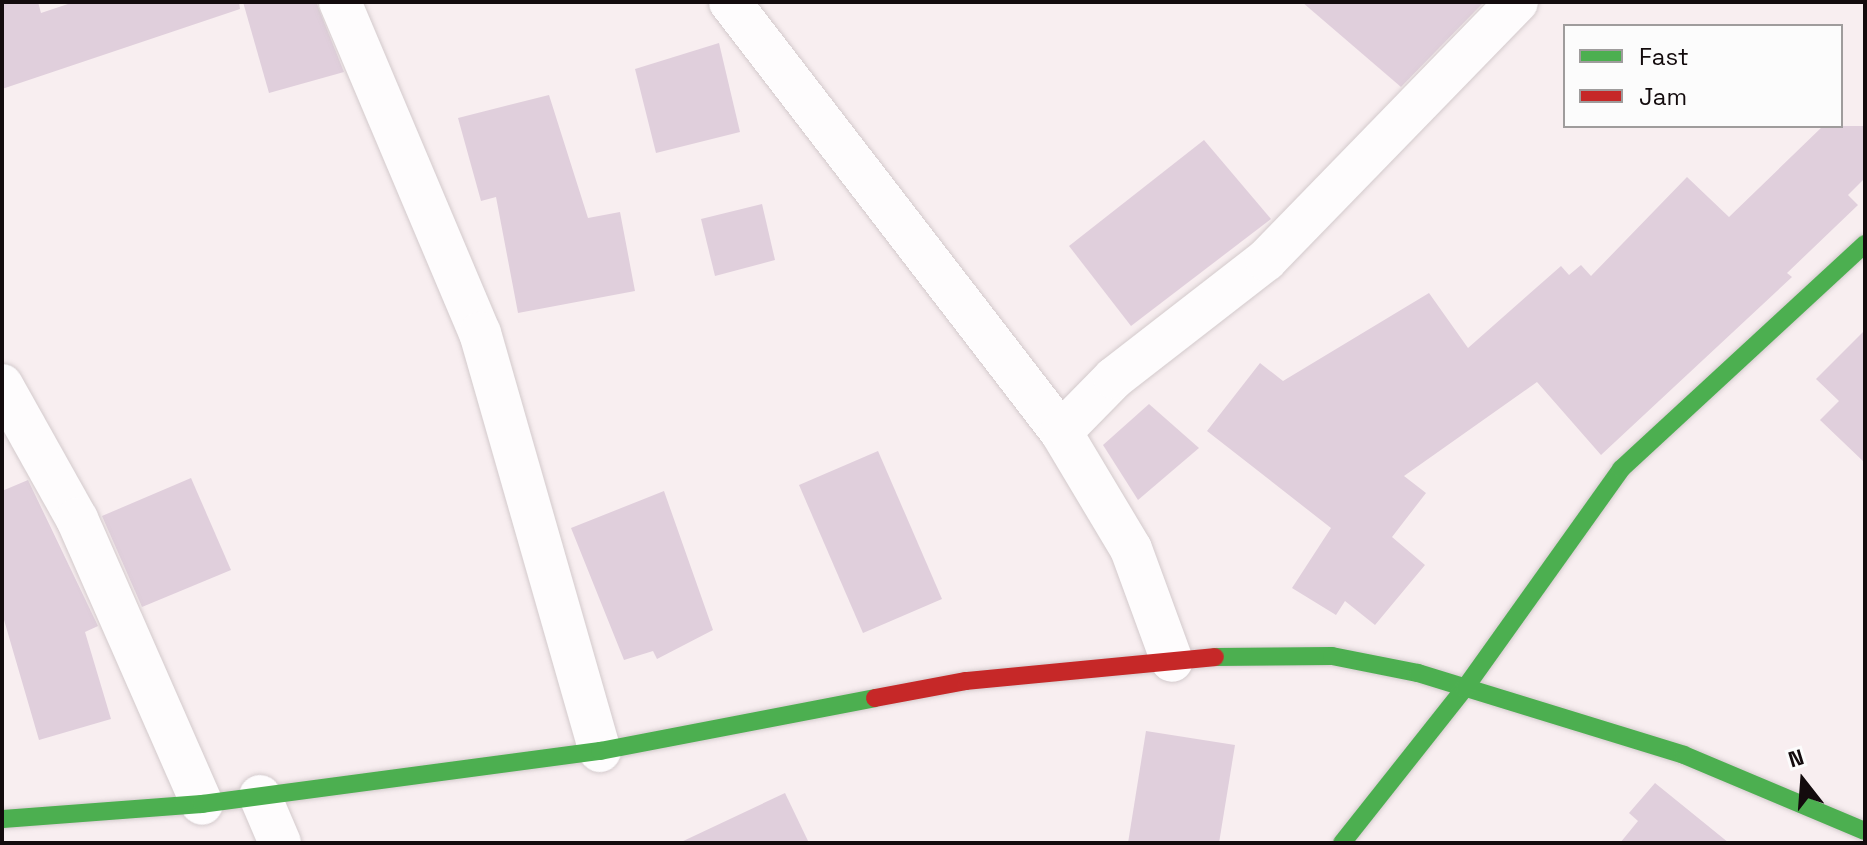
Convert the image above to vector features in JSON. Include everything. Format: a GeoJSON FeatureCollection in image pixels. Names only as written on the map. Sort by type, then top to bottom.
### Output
{"type":"FeatureCollection","features":[{"type":"Feature","properties":{"kind":"street"},"geometry":{"type":"LineString","coordinates":[[340,2],[480,333],[600,751]]}},
{"type":"Feature","properties":{"kind":"street"},"geometry":{"type":"LineString","coordinates":[[730,2],[1061,432],[1131,549],[1172,661]]}},
{"type":"Feature","properties":{"kind":"street"},"geometry":{"type":"LineString","coordinates":[[1061,432],[1114,378],[1266,260],[1517,2]]}},
{"type":"Feature","properties":{"kind":"street"},"geometry":{"type":"LineString","coordinates":[[1342,843],[1465,688],[1621,469],[1865,244]]}},
{"type":"Feature","properties":{"kind":"street"},"geometry":{"type":"LineString","coordinates":[[2,385],[77,519],[202,804]]}},
{"type":"Feature","properties":{"kind":"street"},"geometry":{"type":"LineString","coordinates":[[2,819],[202,804],[600,751],[966,681],[1172,661],[1332,656],[1465,688],[1684,755],[1865,831]]}},
{"type":"Feature","properties":{"kind":"street"},"geometry":{"type":"LineString","coordinates":[[260,796],[280,843]]}},
{"type":"Feature","properties":{"kind":"building"},"geometry":{"type":"Polygon","coordinates":[[[2,2],[38,2],[41,13],[74,2],[239,2],[240,9],[2,89],[2,2]]]}},
{"type":"Feature","properties":{"kind":"building"},"geometry":{"type":"Polygon","coordinates":[[[243,2],[316,2],[344,72],[269,93],[243,2]]]}},
{"type":"Feature","properties":{"kind":"building"},"geometry":{"type":"Polygon","coordinates":[[[1302,2],[1484,2],[1401,87],[1302,2]]]}},
{"type":"Feature","properties":{"kind":"building"},"geometry":{"type":"Polygon","coordinates":[[[719,43],[740,132],[656,153],[635,69],[719,43]]]}},
{"type":"Feature","properties":{"kind":"building"},"geometry":{"type":"Polygon","coordinates":[[[549,95],[588,218],[620,212],[635,291],[518,313],[496,197],[481,201],[458,118],[549,95]]]}},
{"type":"Feature","properties":{"kind":"building"},"geometry":{"type":"Polygon","coordinates":[[[1865,126],[1865,178],[1848,195],[1858,205],[1787,273],[1792,277],[1601,455],[1537,382],[1404,476],[1426,493],[1392,537],[1425,565],[1375,625],[1345,601],[1336,615],[1292,588],[1331,528],[1207,431],[1260,363],[1283,381],[1429,293],[1468,348],[1561,266],[1569,275],[1581,265],[1591,276],[1687,177],[1729,217],[1821,128],[1865,126]]]}},
{"type":"Feature","properties":{"kind":"building"},"geometry":{"type":"Polygon","coordinates":[[[1204,140],[1271,219],[1131,326],[1069,246],[1204,140]]]}},
{"type":"Feature","properties":{"kind":"building"},"geometry":{"type":"Polygon","coordinates":[[[762,204],[775,260],[715,276],[701,219],[762,204]]]}},
{"type":"Feature","properties":{"kind":"building"},"geometry":{"type":"Polygon","coordinates":[[[1865,330],[1865,463],[1820,420],[1839,401],[1816,379],[1865,330]]]}},
{"type":"Feature","properties":{"kind":"building"},"geometry":{"type":"Polygon","coordinates":[[[1149,404],[1199,448],[1138,500],[1103,445],[1149,404]]]}},
{"type":"Feature","properties":{"kind":"building"},"geometry":{"type":"Polygon","coordinates":[[[878,451],[942,599],[863,633],[799,485],[878,451]]]}},
{"type":"Feature","properties":{"kind":"building"},"geometry":{"type":"Polygon","coordinates":[[[191,478],[231,570],[142,607],[102,516],[191,478]]]}},
{"type":"Feature","properties":{"kind":"building"},"geometry":{"type":"Polygon","coordinates":[[[28,480],[98,626],[85,632],[111,719],[39,740],[2,613],[2,491],[28,480]]]}},
{"type":"Feature","properties":{"kind":"building"},"geometry":{"type":"Polygon","coordinates":[[[664,491],[713,630],[657,659],[653,651],[624,660],[571,528],[664,491]]]}},
{"type":"Feature","properties":{"kind":"building"},"geometry":{"type":"Polygon","coordinates":[[[1146,731],[1235,745],[1219,843],[1128,843],[1146,731]]]}},
{"type":"Feature","properties":{"kind":"building"},"geometry":{"type":"Polygon","coordinates":[[[1655,783],[1729,843],[1620,843],[1638,821],[1629,813],[1655,783]]]}},
{"type":"Feature","properties":{"kind":"building"},"geometry":{"type":"Polygon","coordinates":[[[785,793],[809,843],[679,843],[785,793]]]}},
{"type":"Feature","properties":{"kind":"traffic: fast"},"geometry":{"type":"LineString","coordinates":[[1342,843],[1465,688],[1621,469],[1865,244]]}},
{"type":"Feature","properties":{"kind":"traffic: fast"},"geometry":{"type":"LineString","coordinates":[[1215,657],[1332,656],[1418,673],[1684,755],[1865,831]]}},
{"type":"Feature","properties":{"kind":"traffic: fast"},"geometry":{"type":"LineString","coordinates":[[2,819],[202,804],[600,751],[875,698]]}},
{"type":"Feature","properties":{"kind":"traffic: jam"},"geometry":{"type":"LineString","coordinates":[[875,698],[966,681],[1215,657]]}}]}
